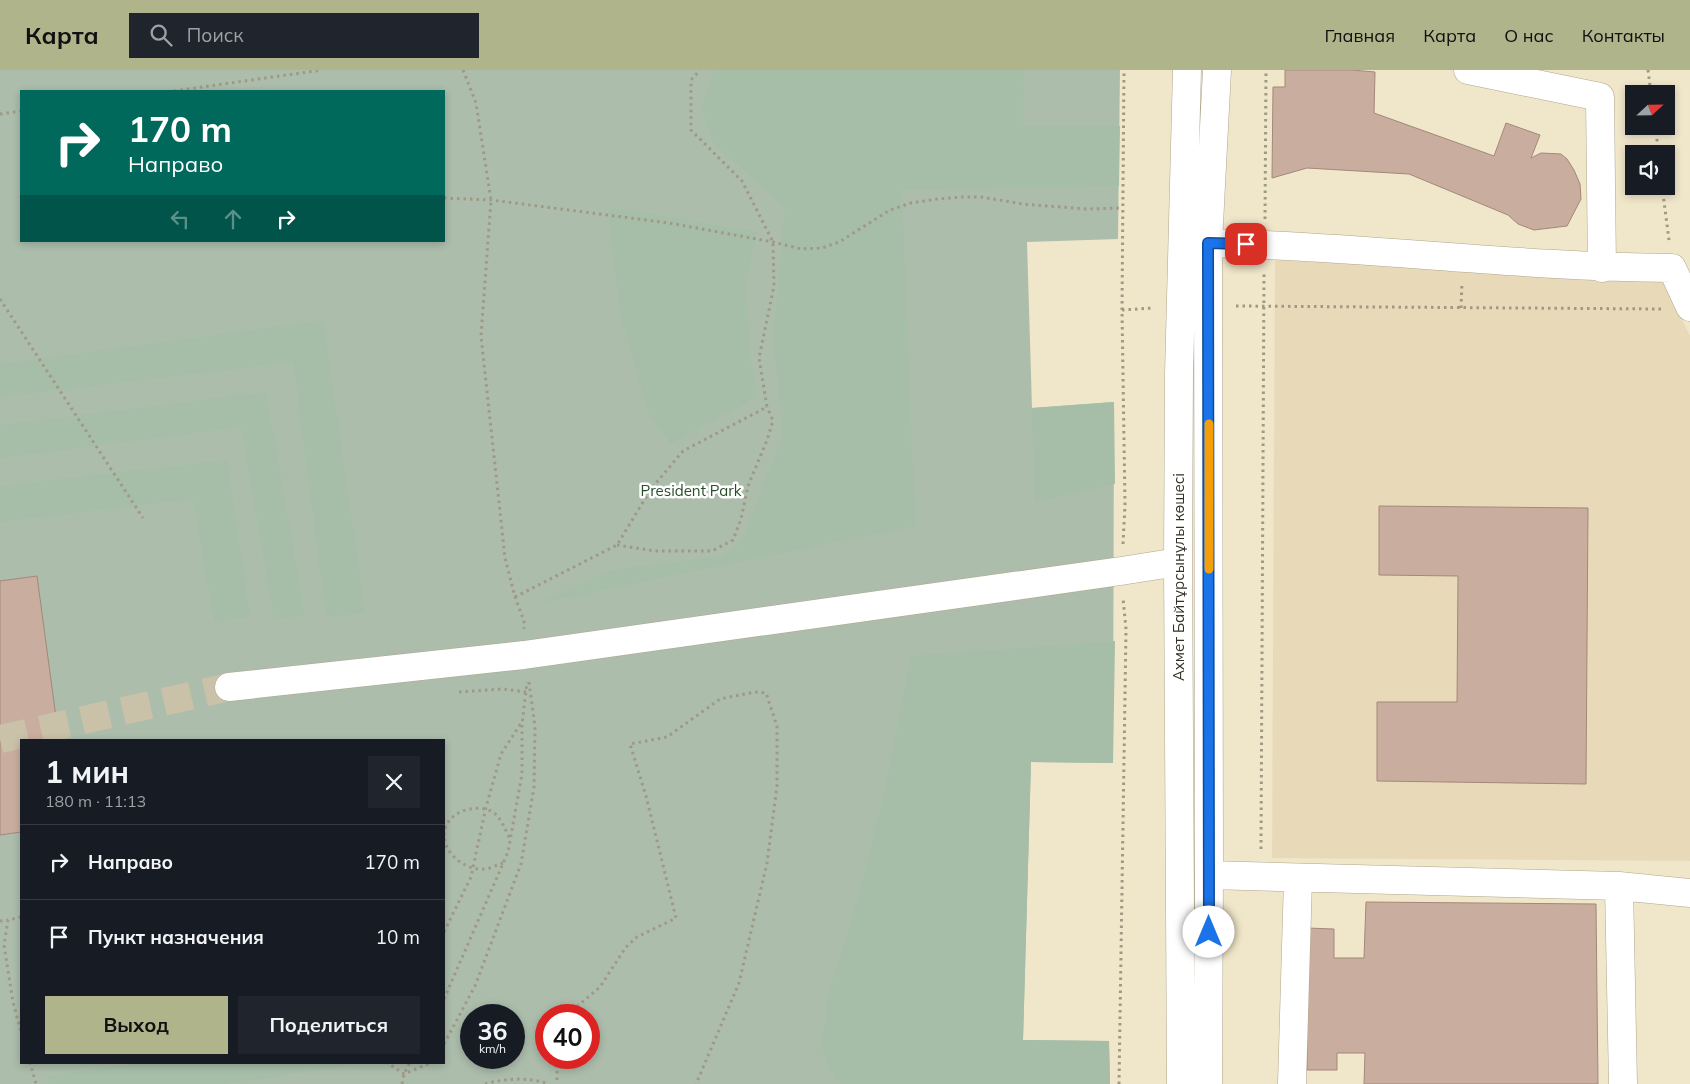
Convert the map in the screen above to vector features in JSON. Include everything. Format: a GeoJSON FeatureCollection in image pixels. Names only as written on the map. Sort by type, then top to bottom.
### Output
{"type":"FeatureCollection","features":[{"type":"Feature","properties":{"kind":"street","name":"Ахмет Байтұрсынұлы көшесі"},"geometry":{"type":"LineString","coordinates":[[1181,1084],[1178,562],[1179,374],[1187,70]]}},
{"type":"Feature","properties":{"kind":"street","name":"Ахмет Байтұрсынұлы көшесі"},"geometry":{"type":"LineString","coordinates":[[1208,1084],[1208,243],[1216,70]]}},
{"type":"Feature","properties":{"kind":"street"},"geometry":{"type":"LineString","coordinates":[[1468,70],[1600,96],[1602,268]]}},
{"type":"Feature","properties":{"kind":"street"},"geometry":{"type":"LineString","coordinates":[[1208,243],[1265,244],[1602,268],[1672,268],[1680,308]]}},
{"type":"Feature","properties":{"kind":"street"},"geometry":{"type":"LineString","coordinates":[[229,687],[524,655],[1178,562]]}},
{"type":"Feature","properties":{"kind":"street"},"geometry":{"type":"LineString","coordinates":[[1209,875],[1298,879],[1619,886],[1690,893]]}},
{"type":"Feature","properties":{"kind":"street"},"geometry":{"type":"LineString","coordinates":[[1292,1084],[1298,879]]}},
{"type":"Feature","properties":{"kind":"street"},"geometry":{"type":"LineString","coordinates":[[1619,886],[1623,1084]]}},
{"type":"Feature","properties":{"kind":"path"},"geometry":{"type":"LineString","coordinates":[[181,90],[322,70]]}},
{"type":"Feature","properties":{"kind":"path"},"geometry":{"type":"LineString","coordinates":[[463,70],[476,103],[491,200],[481,336],[505,558],[515,597],[524,621],[524,655]]}},
{"type":"Feature","properties":{"kind":"path"},"geometry":{"type":"LineString","coordinates":[[617,545],[655,552],[712,551],[733,540],[741,519],[748,486],[773,421],[767,407],[759,358],[774,286],[773,242],[742,181],[691,130],[691,80],[700,70]]}},
{"type":"Feature","properties":{"kind":"path"},"geometry":{"type":"LineString","coordinates":[[1261,877],[1263,305],[1266,70]]}},
{"type":"Feature","properties":{"kind":"path"},"geometry":{"type":"LineString","coordinates":[[1648,70],[1650,85]]}},
{"type":"Feature","properties":{"kind":"path"},"geometry":{"type":"LineString","coordinates":[[0,114],[20,111]]}},
{"type":"Feature","properties":{"kind":"path"},"geometry":{"type":"LineString","coordinates":[[1663,195],[1672,268]]}},
{"type":"Feature","properties":{"kind":"path"},"geometry":{"type":"LineString","coordinates":[[445,198],[491,200],[669,222],[802,249],[822,248],[839,242],[890,210],[911,203],[962,197],[981,197],[1023,204],[1086,210],[1122,208]]}},
{"type":"Feature","properties":{"kind":"path"},"geometry":{"type":"LineString","coordinates":[[0,299],[143,518]]}},
{"type":"Feature","properties":{"kind":"path"},"geometry":{"type":"LineString","coordinates":[[1208,307],[1263,305],[1680,308]]}},
{"type":"Feature","properties":{"kind":"path"},"geometry":{"type":"LineString","coordinates":[[515,597],[617,545],[651,489],[683,451],[767,407]]}},
{"type":"Feature","properties":{"kind":"path"},"geometry":{"type":"LineString","coordinates":[[445,997],[508,852],[522,774],[522,722],[528,674],[535,728],[534,788],[521,864],[476,986],[445,1042]]}},
{"type":"Feature","properties":{"kind":"path"},"geometry":{"type":"LineString","coordinates":[[579,1004],[600,987],[626,947],[637,937],[676,918],[646,796],[630,744],[667,737],[720,699],[755,692],[766,693],[777,726],[777,786],[767,863],[739,983],[696,1084]]}},
{"type":"Feature","properties":{"kind":"path"},"geometry":{"type":"LineString","coordinates":[[445,930],[471,877],[501,754],[522,722]]}},
{"type":"Feature","properties":{"kind":"path"},"geometry":{"type":"LineString","coordinates":[[445,833],[452,817],[464,810],[475,807],[492,811],[502,822],[510,839]]}},
{"type":"Feature","properties":{"kind":"path"},"geometry":{"type":"LineString","coordinates":[[445,838],[453,856],[467,866],[480,870],[504,862]]}},
{"type":"Feature","properties":{"kind":"path"},"geometry":{"type":"LineString","coordinates":[[0,921],[20,917]]}},
{"type":"Feature","properties":{"kind":"path"},"geometry":{"type":"LineString","coordinates":[[8,920],[4,945],[13,1002],[20,1028]]}},
{"type":"Feature","properties":{"kind":"path"},"geometry":{"type":"LineString","coordinates":[[31,1064],[36,1084]]}},
{"type":"Feature","properties":{"kind":"path"},"geometry":{"type":"LineString","coordinates":[[389,1064],[404,1074]]}},
{"type":"Feature","properties":{"kind":"path"},"geometry":{"type":"LineString","coordinates":[[402,1084],[409,1064]]}},
{"type":"Feature","properties":{"kind":"path"},"geometry":{"type":"LineString","coordinates":[[404,1074],[428,1064]]}},
{"type":"Feature","properties":{"kind":"path"},"geometry":{"type":"LineString","coordinates":[[557,1069],[558,1084]]}},
{"type":"Feature","properties":{"kind":"path"},"geometry":{"type":"LineString","coordinates":[[485,1084],[499,1080],[535,1079],[549,1084]]}},
{"type":"Feature","properties":{"kind":"shaded area"},"geometry":{"type":"Polygon","coordinates":[[[1275,260],[1663,279],[1690,336],[1690,861],[1272,858],[1275,260]]]}},
{"type":"Feature","properties":{"kind":"green space","name":"President Park"},"geometry":{"type":"Polygon","coordinates":[[[0,70],[1120,70],[1118,239],[1027,242],[1032,408],[1114,402],[1113,763],[1031,762],[1023,1040],[1109,1041],[1110,1084],[0,1084],[0,70]]]}},
{"type":"Feature","properties":{"kind":"green space"},"geometry":{"type":"Polygon","coordinates":[[[716,70],[1024,70],[1023,126],[1120,126],[1119,186],[902,190],[915,526],[539,603],[609,570],[723,556],[741,542],[783,435],[773,340],[785,207],[714,144],[701,108],[716,70]]]}},
{"type":"Feature","properties":{"kind":"green space"},"geometry":{"type":"Polygon","coordinates":[[[609,207],[757,232],[746,284],[750,353],[757,397],[671,444],[648,413],[621,317],[612,250],[609,207]]]}},
{"type":"Feature","properties":{"kind":"green space"},"geometry":{"type":"Polygon","coordinates":[[[323,320],[365,613],[326,617],[293,362],[0,397],[0,364],[323,320]]]}},
{"type":"Feature","properties":{"kind":"green space"},"geometry":{"type":"Polygon","coordinates":[[[266,392],[305,616],[274,619],[241,427],[0,458],[0,425],[266,392]]]}},
{"type":"Feature","properties":{"kind":"green space"},"geometry":{"type":"Polygon","coordinates":[[[1114,402],[1115,484],[1034,502],[1032,408],[1114,402]]]}},
{"type":"Feature","properties":{"kind":"green space"},"geometry":{"type":"Polygon","coordinates":[[[227,460],[250,617],[214,621],[193,499],[0,522],[0,486],[227,460]]]}},
{"type":"Feature","properties":{"kind":"green space"},"geometry":{"type":"Polygon","coordinates":[[[1115,641],[1113,763],[1031,762],[1023,1040],[1109,1041],[1110,1084],[841,1084],[835,1078],[821,1047],[829,991],[860,892],[885,789],[911,656],[1115,641]]]}},
{"type":"Feature","properties":{"kind":"green space"},"geometry":{"type":"Polygon","coordinates":[[[132,1064],[353,1065],[225,1084],[49,1084],[47,1076],[132,1064]]]}},
{"type":"Feature","properties":{"kind":"building"},"geometry":{"type":"Polygon","coordinates":[[[1285,70],[1375,72],[1374,113],[1494,156],[1506,123],[1540,135],[1531,158],[1541,153],[1561,154],[1567,159],[1574,170],[1580,184],[1581,199],[1567,226],[1534,230],[1518,224],[1508,215],[1409,174],[1307,168],[1272,178],[1273,87],[1285,87],[1285,70]]]}},
{"type":"Feature","properties":{"kind":"building"},"geometry":{"type":"Polygon","coordinates":[[[1379,506],[1588,508],[1586,784],[1377,781],[1377,702],[1457,702],[1458,576],[1379,575],[1379,506]]]}},
{"type":"Feature","properties":{"kind":"building"},"geometry":{"type":"Polygon","coordinates":[[[37,576],[59,739],[20,739],[20,832],[0,835],[0,581],[37,576]]]}},
{"type":"Feature","properties":{"kind":"building"},"geometry":{"type":"Polygon","coordinates":[[[1366,902],[1596,904],[1598,1084],[1364,1084],[1365,1053],[1337,1053],[1337,1070],[1307,1070],[1307,928],[1334,929],[1334,958],[1364,958],[1366,902]]]}},
{"type":"Feature","properties":{"kind":"tunnel"},"geometry":{"type":"LineString","coordinates":[[0,739],[229,687]]}},
{"type":"Feature","properties":{"kind":"slow traffic"},"geometry":{"type":"LineString","coordinates":[[1209,424],[1209,569]]}},
{"type":"Feature","properties":{"kind":"route"},"geometry":{"type":"LineString","coordinates":[[1209,932],[1208,243],[1246,244]]}}]}
